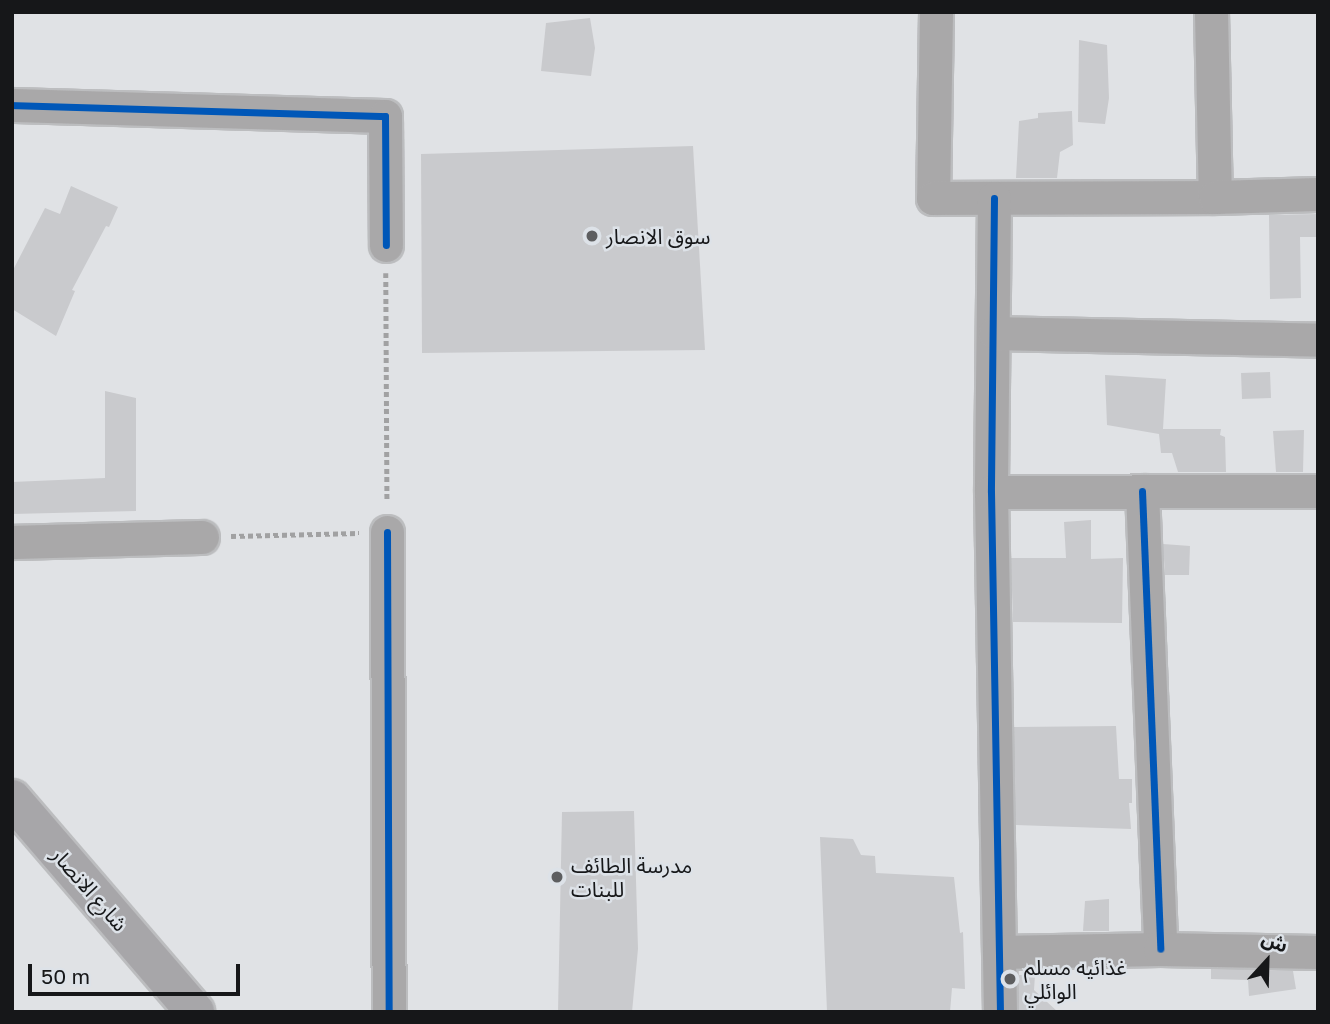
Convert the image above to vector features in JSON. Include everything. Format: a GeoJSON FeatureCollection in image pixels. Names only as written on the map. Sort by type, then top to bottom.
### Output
{"type":"FeatureCollection","features":[{"type":"Feature","properties":{"kind":"street"},"geometry":{"type":"LineString","coordinates":[[936,12],[933,198],[1318,194]]}},
{"type":"Feature","properties":{"kind":"street"},"geometry":{"type":"LineString","coordinates":[[1211,12],[1215,197]]}},
{"type":"Feature","properties":{"kind":"street"},"geometry":{"type":"LineString","coordinates":[[12,105],[385,116],[386,245]]}},
{"type":"Feature","properties":{"kind":"street"},"geometry":{"type":"LineString","coordinates":[[994,198],[995,333],[991,492],[1000,1012]]}},
{"type":"Feature","properties":{"kind":"street"},"geometry":{"type":"LineString","coordinates":[[995,333],[1318,340]]}},
{"type":"Feature","properties":{"kind":"street"},"geometry":{"type":"LineString","coordinates":[[1142,491],[1160,950]]}},
{"type":"Feature","properties":{"kind":"street"},"geometry":{"type":"LineString","coordinates":[[991,492],[1318,491]]}},
{"type":"Feature","properties":{"kind":"street"},"geometry":{"type":"LineString","coordinates":[[387,532],[388,1012]]}},
{"type":"Feature","properties":{"kind":"street"},"geometry":{"type":"LineString","coordinates":[[12,542],[202,537]]}},
{"type":"Feature","properties":{"kind":"street","name":"شارع الانصار"},"geometry":{"type":"LineString","coordinates":[[12,799],[190,1010]]}},
{"type":"Feature","properties":{"kind":"street"},"geometry":{"type":"LineString","coordinates":[[999,953],[1160,950],[1318,952]]}},
{"type":"Feature","properties":{"kind":"path"},"geometry":{"type":"LineString","coordinates":[[202,537],[387,532],[386,245]]}},
{"type":"Feature","properties":{"kind":"building"},"geometry":{"type":"Polygon","coordinates":[[[590,18],[595,48],[591,76],[541,71],[546,23],[590,18]]]}},
{"type":"Feature","properties":{"kind":"building"},"geometry":{"type":"Polygon","coordinates":[[[1079,40],[1107,45],[1109,98],[1105,124],[1078,122],[1079,40]]]}},
{"type":"Feature","properties":{"kind":"building"},"geometry":{"type":"Polygon","coordinates":[[[1072,111],[1073,145],[1060,152],[1057,178],[1016,178],[1019,121],[1038,118],[1038,113],[1072,111]]]}},
{"type":"Feature","properties":{"kind":"building"},"geometry":{"type":"Polygon","coordinates":[[[693,146],[705,350],[422,353],[421,154],[693,146]]]}},
{"type":"Feature","properties":{"kind":"building"},"geometry":{"type":"Polygon","coordinates":[[[71,186],[118,207],[72,290],[75,291],[56,336],[12,309],[12,272],[45,208],[60,214],[71,186]]]}},
{"type":"Feature","properties":{"kind":"building"},"geometry":{"type":"Polygon","coordinates":[[[1318,214],[1318,237],[1300,237],[1301,298],[1270,299],[1269,215],[1318,214]]]}},
{"type":"Feature","properties":{"kind":"building"},"geometry":{"type":"Polygon","coordinates":[[[1270,372],[1271,398],[1242,399],[1241,373],[1270,372]]]}},
{"type":"Feature","properties":{"kind":"building"},"geometry":{"type":"Polygon","coordinates":[[[1105,375],[1166,379],[1163,429],[1221,429],[1220,435],[1225,437],[1226,472],[1178,472],[1172,453],[1161,453],[1159,434],[1107,425],[1105,375]]]}},
{"type":"Feature","properties":{"kind":"building"},"geometry":{"type":"Polygon","coordinates":[[[105,391],[136,398],[136,511],[12,514],[12,482],[105,478],[105,391]]]}},
{"type":"Feature","properties":{"kind":"building"},"geometry":{"type":"Polygon","coordinates":[[[1304,430],[1303,472],[1276,472],[1273,431],[1304,430]]]}},
{"type":"Feature","properties":{"kind":"building"},"geometry":{"type":"Polygon","coordinates":[[[1091,520],[1091,559],[1123,558],[1122,623],[1013,622],[1011,558],[1066,558],[1064,522],[1091,520]]]}},
{"type":"Feature","properties":{"kind":"building"},"geometry":{"type":"Polygon","coordinates":[[[1163,544],[1190,546],[1189,575],[1165,575],[1163,544]]]}},
{"type":"Feature","properties":{"kind":"building"},"geometry":{"type":"Polygon","coordinates":[[[1116,726],[1119,779],[1132,779],[1132,803],[1129,803],[1131,829],[1016,825],[1014,727],[1116,726]]]}},
{"type":"Feature","properties":{"kind":"building"},"geometry":{"type":"Polygon","coordinates":[[[634,811],[638,949],[632,1012],[558,1012],[562,812],[634,811]]]}},
{"type":"Feature","properties":{"kind":"building"},"geometry":{"type":"Polygon","coordinates":[[[820,837],[853,839],[861,855],[875,856],[876,873],[954,877],[960,933],[963,932],[965,989],[952,988],[950,1012],[827,1012],[820,837]]]}},
{"type":"Feature","properties":{"kind":"building"},"geometry":{"type":"Polygon","coordinates":[[[1109,899],[1109,931],[1083,931],[1085,901],[1109,899]]]}},
{"type":"Feature","properties":{"kind":"building"},"geometry":{"type":"Polygon","coordinates":[[[1211,969],[1293,971],[1296,989],[1249,996],[1248,980],[1211,979],[1211,969]]]}},
{"type":"Feature","properties":{"kind":"building"},"geometry":{"type":"Polygon","coordinates":[[[1019,975],[1035,975],[1034,990],[1058,1012],[1019,1012],[1019,975]]]}},
{"type":"Feature","properties":{"kind":"cycle path"},"geometry":{"type":"LineString","coordinates":[[12,105],[385,116],[386,245]]}},
{"type":"Feature","properties":{"kind":"cycle path"},"geometry":{"type":"LineString","coordinates":[[994,198],[991,492],[1000,1012]]}},
{"type":"Feature","properties":{"kind":"cycle path"},"geometry":{"type":"LineString","coordinates":[[1142,491],[1160,949]]}},
{"type":"Feature","properties":{"kind":"cycle path"},"geometry":{"type":"LineString","coordinates":[[387,532],[389,1012]]}},
{"type":"Feature","properties":{"kind":"place","name":"سوق الانصار"},"geometry":{"type":"Point","coordinates":[592,236]}},
{"type":"Feature","properties":{"kind":"place","name":"مدرسة الطائف للبنات"},"geometry":{"type":"Point","coordinates":[557,877]}},
{"type":"Feature","properties":{"kind":"place","name":"غذائيه مسلم الوائلي"},"geometry":{"type":"Point","coordinates":[1010,979]}}]}
